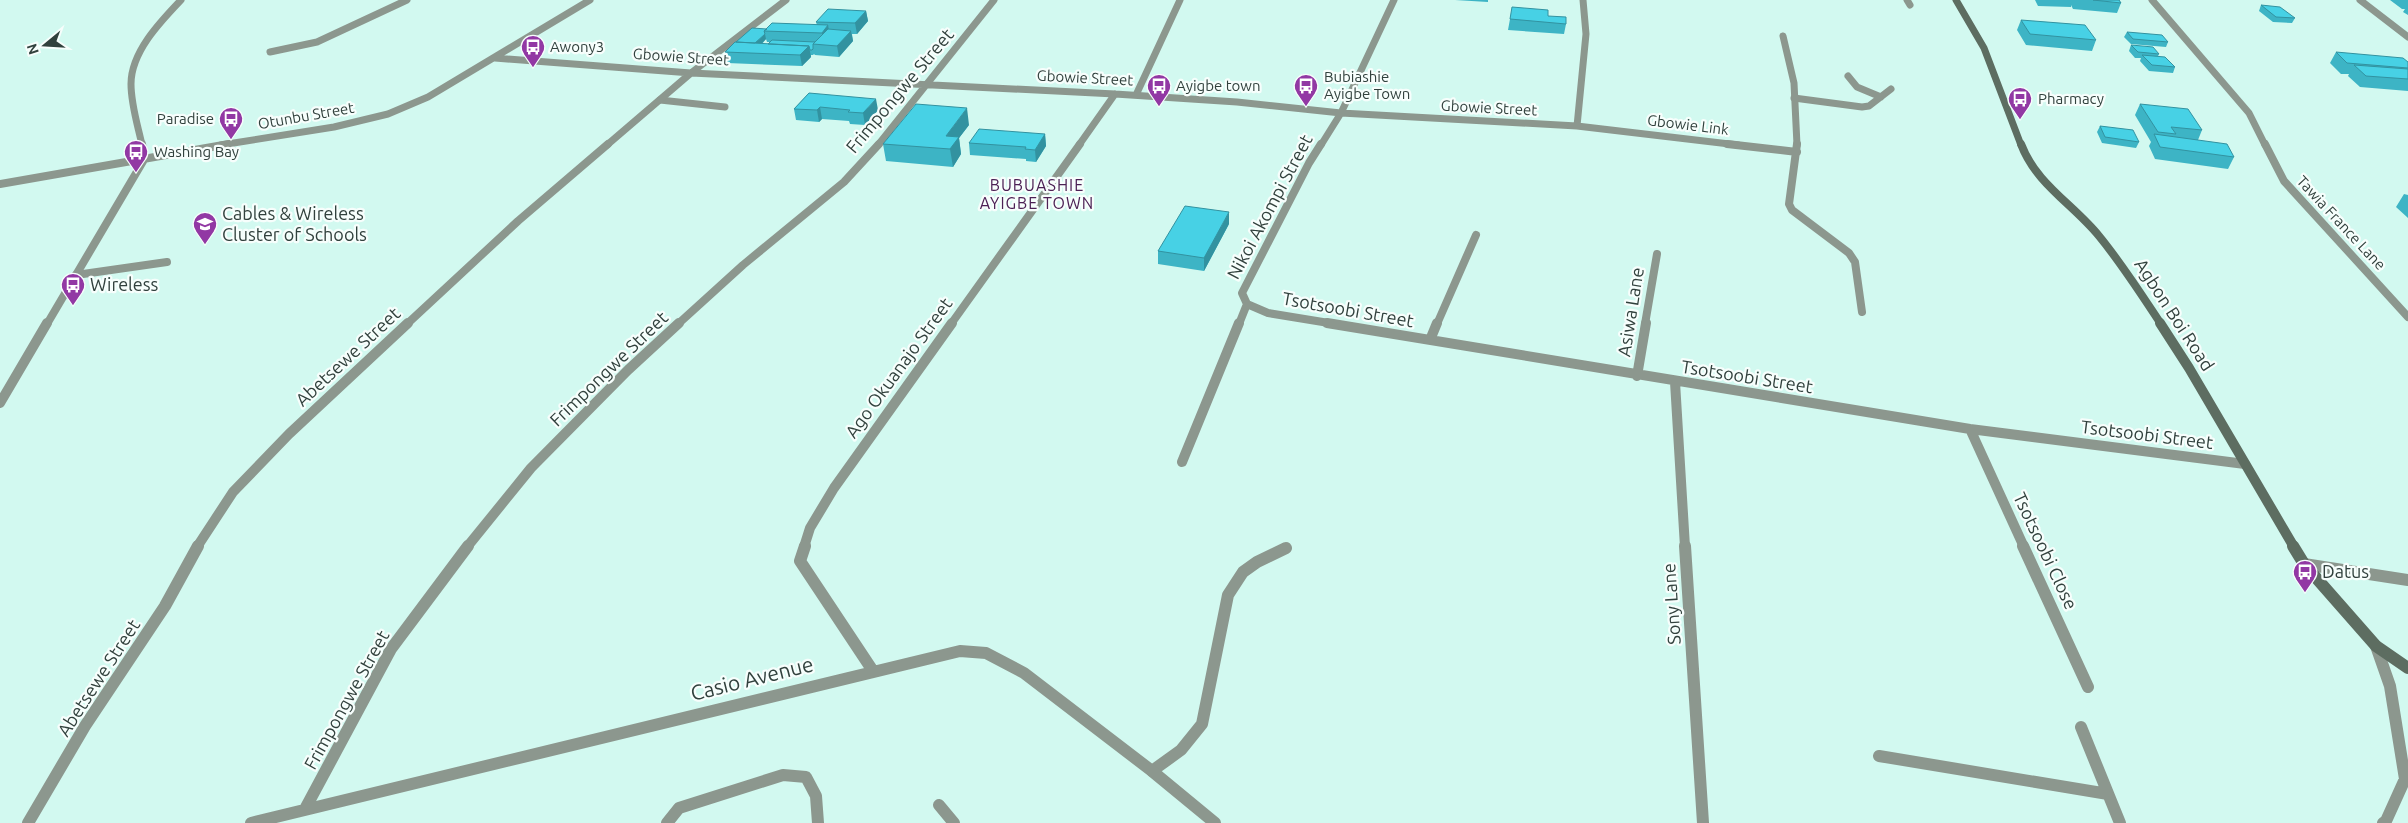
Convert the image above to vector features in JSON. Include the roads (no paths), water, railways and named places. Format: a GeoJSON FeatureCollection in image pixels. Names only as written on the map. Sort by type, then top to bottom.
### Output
{"type":"FeatureCollection","features":[{"type":"Feature","properties":{"kind":"street"},"geometry":{"type":"LineString","coordinates":[[0,403],[145,158],[131,84],[137,62],[147,42],[164,17],[181,0]]}},
{"type":"Feature","properties":{"kind":"street"},"geometry":{"type":"LineString","coordinates":[[270,52],[317,42],[407,0]]}},
{"type":"Feature","properties":{"kind":"street","name":"Otunbu Street"},"geometry":{"type":"LineString","coordinates":[[0,184],[334,127],[370,119],[404,108],[428,97],[590,0]]}},
{"type":"Feature","properties":{"kind":"street","name":"Abetsewe Street"},"geometry":{"type":"LineString","coordinates":[[28,823],[85,726],[165,606],[194,550],[233,492],[289,434],[518,221],[691,72],[786,0]]}},
{"type":"Feature","properties":{"kind":"street","name":"Frimpongwe Street"},"geometry":{"type":"LineString","coordinates":[[305,809],[391,649],[455,562],[531,468],[635,363],[743,265],[844,182],[891,131],[994,0]]}},
{"type":"Feature","properties":{"kind":"street"},"geometry":{"type":"LineString","coordinates":[[1136,95],[1180,0]]}},
{"type":"Feature","properties":{"kind":"street","name":"Nikoi Akompi Street"},"geometry":{"type":"LineString","coordinates":[[1182,462],[1247,304],[1242,293],[1309,162],[1341,113],[1394,0]]}},
{"type":"Feature","properties":{"kind":"street"},"geometry":{"type":"LineString","coordinates":[[1577,126],[1586,34],[1583,0]]}},
{"type":"Feature","properties":{"kind":"street","name":"Agbon Boi Road"},"geometry":{"type":"LineString","coordinates":[[1956,0],[1984,48],[2024,152],[2038,176],[2098,236],[2130,276],[2189,368],[2304,564],[2376,646],[2408,668]]}},
{"type":"Feature","properties":{"kind":"street","name":"Tawia France Lane"},"geometry":{"type":"LineString","coordinates":[[2152,0],[2249,113],[2284,181],[2408,317]]}},
{"type":"Feature","properties":{"kind":"street"},"geometry":{"type":"LineString","coordinates":[[2360,0],[2408,37]]}},
{"type":"Feature","properties":{"kind":"street"},"geometry":{"type":"LineString","coordinates":[[1783,36],[1794,83],[1797,152],[1789,204],[1792,210],[1849,253],[1855,262],[1862,312]]}},
{"type":"Feature","properties":{"kind":"street","name":"Gbowie Street"},"geometry":{"type":"LineString","coordinates":[[495,58],[691,72],[1136,95],[1341,113],[1577,126]]}},
{"type":"Feature","properties":{"kind":"street"},"geometry":{"type":"LineString","coordinates":[[1848,76],[1850,82],[1856,87],[1881,97]]}},
{"type":"Feature","properties":{"kind":"street"},"geometry":{"type":"LineString","coordinates":[[1794,98],[1862,107],[1869,106],[1891,90]]}},
{"type":"Feature","properties":{"kind":"street","name":"Ago Okuanajo Street"},"geometry":{"type":"LineString","coordinates":[[873,671],[800,561],[810,528],[834,488],[1115,94]]}},
{"type":"Feature","properties":{"kind":"street"},"geometry":{"type":"LineString","coordinates":[[660,100],[725,107]]}},
{"type":"Feature","properties":{"kind":"street","name":"Gbowie Link"},"geometry":{"type":"LineString","coordinates":[[1577,126],[1797,152]]}},
{"type":"Feature","properties":{"kind":"street"},"geometry":{"type":"LineString","coordinates":[[1430,340],[1476,235]]}},
{"type":"Feature","properties":{"kind":"street","name":"Asiwa Lane"},"geometry":{"type":"LineString","coordinates":[[1637,376],[1657,254]]}},
{"type":"Feature","properties":{"kind":"street"},"geometry":{"type":"LineString","coordinates":[[76,275],[167,262]]}},
{"type":"Feature","properties":{"kind":"street","name":"Tsotsoobi Street"},"geometry":{"type":"LineString","coordinates":[[1247,304],[1268,313],[1637,376],[1970,429],[2245,464]]}},
{"type":"Feature","properties":{"kind":"street","name":"Sony Lane"},"geometry":{"type":"LineString","coordinates":[[1675,382],[1703,823]]}},
{"type":"Feature","properties":{"kind":"street"},"geometry":{"type":"LineString","coordinates":[[0,389],[11,387]]}},
{"type":"Feature","properties":{"kind":"street","name":"Tsotsoobi Close"},"geometry":{"type":"LineString","coordinates":[[1970,429],[2088,687]]}},
{"type":"Feature","properties":{"kind":"street"},"geometry":{"type":"LineString","coordinates":[[1152,771],[1181,750],[1202,724],[1228,594],[1243,572],[1257,562],[1286,548]]}},
{"type":"Feature","properties":{"kind":"street"},"geometry":{"type":"LineString","coordinates":[[2304,564],[2408,580]]}},
{"type":"Feature","properties":{"kind":"street"},"geometry":{"type":"LineString","coordinates":[[2376,646],[2390,686],[2405,779],[2386,821],[2383,823]]}},
{"type":"Feature","properties":{"kind":"street","name":"Casio Avenue"},"geometry":{"type":"LineString","coordinates":[[251,823],[960,651],[986,653],[1024,674],[1152,771],[1214,823]]}},
{"type":"Feature","properties":{"kind":"street"},"geometry":{"type":"LineString","coordinates":[[2081,727],[2120,823]]}},
{"type":"Feature","properties":{"kind":"street"},"geometry":{"type":"LineString","coordinates":[[1879,756],[2108,794]]}},
{"type":"Feature","properties":{"kind":"street"},"geometry":{"type":"LineString","coordinates":[[667,823],[678,808],[783,775],[806,777],[816,796],[818,823]]}},
{"type":"Feature","properties":{"kind":"street"},"geometry":{"type":"LineString","coordinates":[[939,805],[954,823]]}},
{"type":"Feature","properties":{"kind":"place","name":"Awony3"},"geometry":{"type":"Point","coordinates":[533,68]}},
{"type":"Feature","properties":{"kind":"place","name":"Ayigbe town"},"geometry":{"type":"Point","coordinates":[1159,107]}},
{"type":"Feature","properties":{"kind":"place","name":"Bubiashie Ayigbe Town"},"geometry":{"type":"Point","coordinates":[1306,107]}},
{"type":"Feature","properties":{"kind":"place","name":"Pharmacy"},"geometry":{"type":"Point","coordinates":[2020,120]}},
{"type":"Feature","properties":{"kind":"place","name":"Paradise"},"geometry":{"type":"Point","coordinates":[231,140]}},
{"type":"Feature","properties":{"kind":"place","name":"Washing Bay"},"geometry":{"type":"Point","coordinates":[136,173]}},
{"type":"Feature","properties":{"kind":"place","name":"Cables & Wireless Cluster of Schools"},"geometry":{"type":"Point","coordinates":[205,245]}},
{"type":"Feature","properties":{"kind":"place","name":"Wireless"},"geometry":{"type":"Point","coordinates":[73,306]}},
{"type":"Feature","properties":{"kind":"place","name":"Datus"},"geometry":{"type":"Point","coordinates":[2305,593]}},
{"type":"Feature","properties":{"kind":"district","name":"BUBUASHIE AYIGBE TOWN"},"geometry":{"type":"Point","coordinates":[1037,194]}}]}
